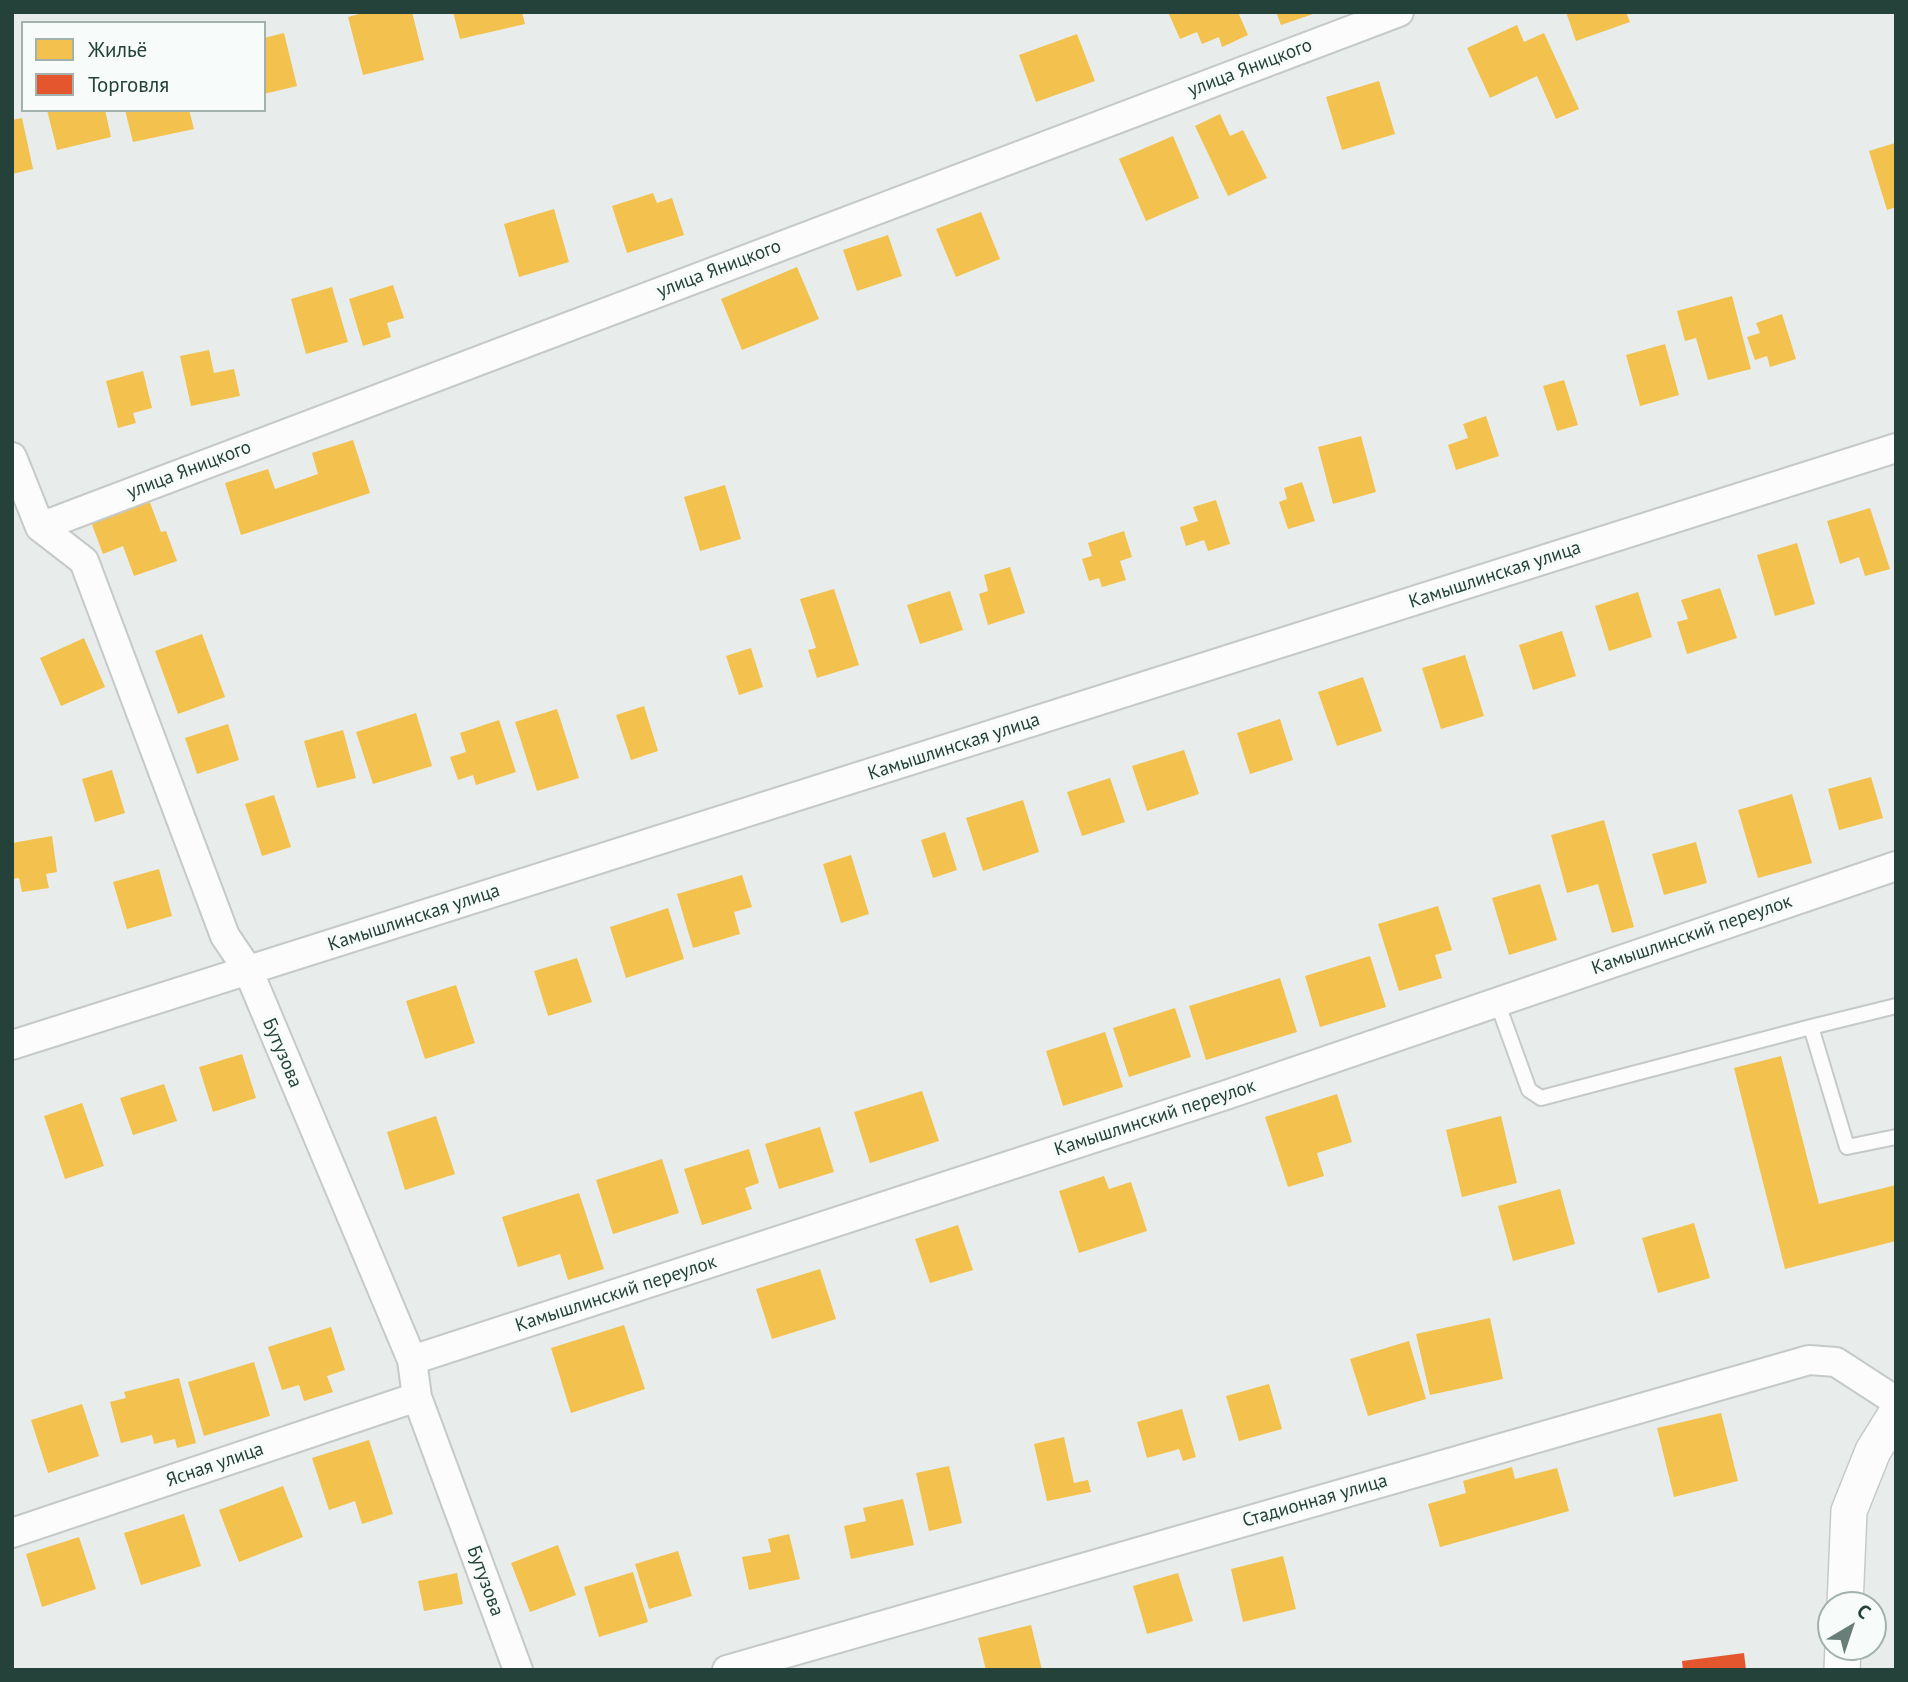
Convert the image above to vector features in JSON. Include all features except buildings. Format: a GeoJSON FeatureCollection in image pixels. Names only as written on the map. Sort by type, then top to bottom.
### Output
{"type":"FeatureCollection","features":[{"type":"Feature","properties":{"kind":"street","name":"улица Яницкого"},"geometry":{"type":"LineString","coordinates":[[40,527],[1399,12]]}},
{"type":"Feature","properties":{"kind":"street","name":"Камышлинская улица"},"geometry":{"type":"LineString","coordinates":[[12,1045],[1896,448]]}},
{"type":"Feature","properties":{"kind":"street"},"geometry":{"type":"LineString","coordinates":[[12,457],[40,527]]}},
{"type":"Feature","properties":{"kind":"street","name":"Бутузова"},"geometry":{"type":"LineString","coordinates":[[40,527],[84,561],[225,936],[248,970],[412,1360],[417,1397],[518,1670]]}},
{"type":"Feature","properties":{"kind":"street","name":"Камышлинский переулок"},"geometry":{"type":"LineString","coordinates":[[412,1360],[1213,1099],[1895,870]]}},
{"type":"Feature","properties":{"kind":"street","name":"Стадионная улица"},"geometry":{"type":"LineString","coordinates":[[727,1670],[1809,1360],[1836,1363],[1896,1401]]}},
{"type":"Feature","properties":{"kind":"street","name":"Ясная улица"},"geometry":{"type":"LineString","coordinates":[[12,1533],[417,1397]]}},
{"type":"Feature","properties":{"kind":"street"},"geometry":{"type":"LineString","coordinates":[[1846,1591],[1849,1511],[1873,1451],[1896,1414]]}},
{"type":"Feature","properties":{"kind":"lane"},"geometry":{"type":"LineString","coordinates":[[1497,1002],[1529,1090],[1541,1098],[1896,1006]]}},
{"type":"Feature","properties":{"kind":"lane"},"geometry":{"type":"LineString","coordinates":[[1811,1027],[1847,1147],[1896,1137]]}}]}
